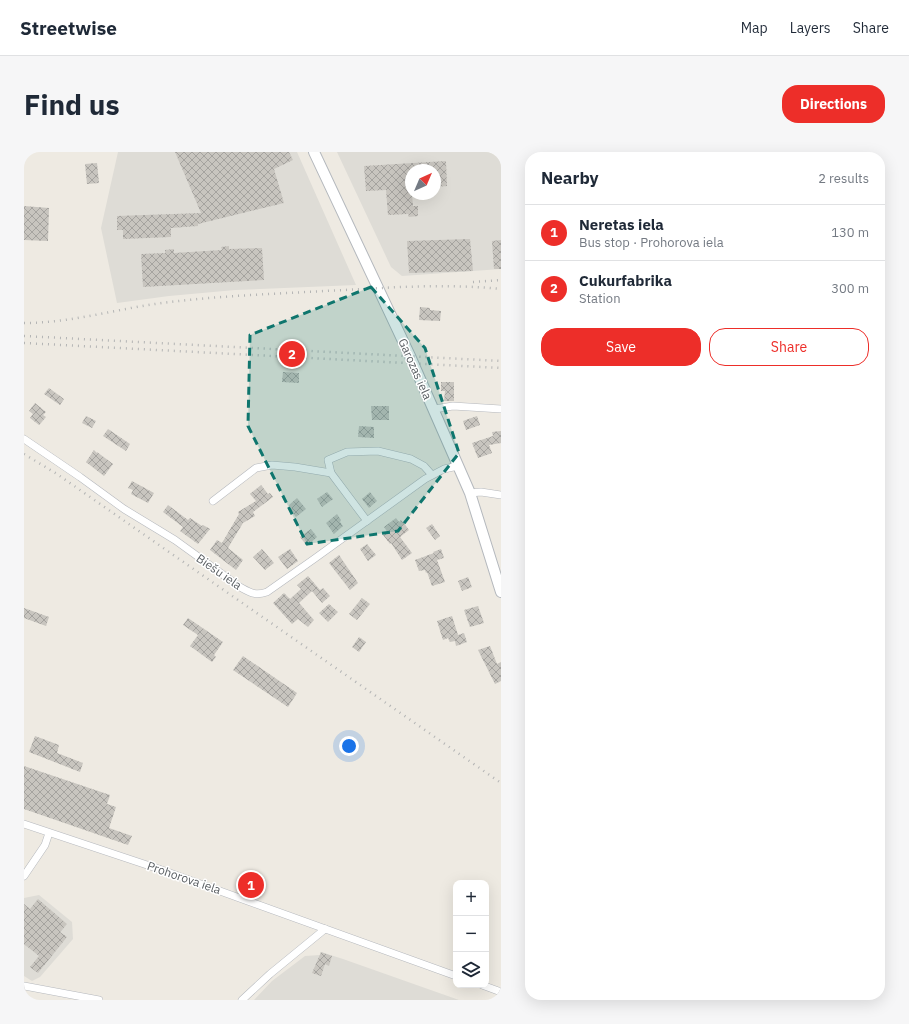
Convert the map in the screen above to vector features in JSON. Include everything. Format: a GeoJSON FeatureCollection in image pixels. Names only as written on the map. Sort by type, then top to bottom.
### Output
{"type":"FeatureCollection","features":[{"type":"Feature","properties":{"kind":"main road","name":"Garozas iela"},"geometry":{"type":"LineString","coordinates":[[314,152],[392,317],[470,493],[501,592]]}},
{"type":"Feature","properties":{"kind":"street"},"geometry":{"type":"LineString","coordinates":[[434,409],[453,406],[501,409]]}},
{"type":"Feature","properties":{"kind":"street","name":"Biešu iela"},"geometry":{"type":"LineString","coordinates":[[24,439],[124,509],[175,540],[240,587],[251,593],[260,594],[267,592],[432,475],[444,469],[458,466]]}},
{"type":"Feature","properties":{"kind":"street"},"geometry":{"type":"LineString","coordinates":[[367,521],[331,473],[328,460],[347,452],[378,451],[411,460],[424,466],[432,475]]}},
{"type":"Feature","properties":{"kind":"street"},"geometry":{"type":"LineString","coordinates":[[213,501],[256,468],[272,465],[295,466],[331,473]]}},
{"type":"Feature","properties":{"kind":"street"},"geometry":{"type":"LineString","coordinates":[[470,493],[481,492],[501,495]]}},
{"type":"Feature","properties":{"kind":"street","name":"Prohorova iela"},"geometry":{"type":"LineString","coordinates":[[24,824],[160,869],[453,975]]}},
{"type":"Feature","properties":{"kind":"street"},"geometry":{"type":"LineString","coordinates":[[24,876],[45,845],[49,833]]}},
{"type":"Feature","properties":{"kind":"street"},"geometry":{"type":"LineString","coordinates":[[242,1000],[270,974],[325,929]]}},
{"type":"Feature","properties":{"kind":"street"},"geometry":{"type":"LineString","coordinates":[[24,986],[100,1000]]}},
{"type":"Feature","properties":{"kind":"street"},"geometry":{"type":"LineString","coordinates":[[489,988],[501,992]]}},
{"type":"Feature","properties":{"kind":"highlighted area"},"geometry":{"type":"Polygon","coordinates":[[[371,287],[425,348],[459,453],[398,531],[307,544],[248,426],[250,335],[371,287]]]}},
{"type":"Feature","properties":{"kind":"shaded area"},"geometry":{"type":"Polygon","coordinates":[[[118,152],[297,152],[356,285],[235,290],[169,296],[117,303],[101,228],[118,152]]]}},
{"type":"Feature","properties":{"kind":"shaded area"},"geometry":{"type":"Polygon","coordinates":[[[337,152],[501,152],[501,269],[402,276],[391,267],[337,152]]]}},
{"type":"Feature","properties":{"kind":"shaded area"},"geometry":{"type":"Polygon","coordinates":[[[39,895],[72,922],[73,939],[40,977],[32,981],[24,976],[24,898],[39,895]]]}},
{"type":"Feature","properties":{"kind":"shaded area"},"geometry":{"type":"Polygon","coordinates":[[[321,952],[459,1000],[254,1000],[272,981],[305,956],[320,955],[321,952]]]}},
{"type":"Feature","properties":{"kind":"building"},"geometry":{"type":"Polygon","coordinates":[[[175,152],[289,152],[293,160],[274,169],[284,203],[198,224],[198,226],[171,228],[171,237],[123,239],[123,230],[117,230],[117,216],[201,213],[175,152]]]}},
{"type":"Feature","properties":{"kind":"building"},"geometry":{"type":"Polygon","coordinates":[[[446,161],[447,186],[441,186],[441,164],[405,164],[405,200],[412,200],[413,206],[418,206],[418,216],[409,217],[408,214],[388,215],[386,190],[366,191],[364,166],[446,161]]]}},
{"type":"Feature","properties":{"kind":"building"},"geometry":{"type":"Polygon","coordinates":[[[97,163],[99,183],[87,184],[85,164],[97,163]]]}},
{"type":"Feature","properties":{"kind":"building"},"geometry":{"type":"Polygon","coordinates":[[[24,206],[49,208],[48,241],[24,240],[24,206]]]}},
{"type":"Feature","properties":{"kind":"building"},"geometry":{"type":"Polygon","coordinates":[[[470,239],[473,271],[409,273],[407,241],[470,239]]]}},
{"type":"Feature","properties":{"kind":"building"},"geometry":{"type":"Polygon","coordinates":[[[501,240],[501,269],[494,269],[492,241],[501,240]]]}},
{"type":"Feature","properties":{"kind":"building"},"geometry":{"type":"Polygon","coordinates":[[[229,246],[229,249],[262,248],[264,280],[143,287],[141,254],[165,253],[165,250],[174,249],[174,253],[222,250],[221,247],[229,246]]]}},
{"type":"Feature","properties":{"kind":"building"},"geometry":{"type":"Polygon","coordinates":[[[420,307],[441,311],[440,321],[419,320],[420,307]]]}},
{"type":"Feature","properties":{"kind":"building"},"geometry":{"type":"Polygon","coordinates":[[[283,372],[299,373],[299,383],[282,382],[283,372]]]}},
{"type":"Feature","properties":{"kind":"building"},"geometry":{"type":"Polygon","coordinates":[[[441,382],[454,382],[454,401],[444,401],[445,391],[441,391],[441,382]]]}},
{"type":"Feature","properties":{"kind":"building"},"geometry":{"type":"Polygon","coordinates":[[[49,388],[64,399],[60,405],[44,394],[49,388]]]}},
{"type":"Feature","properties":{"kind":"building"},"geometry":{"type":"Polygon","coordinates":[[[35,403],[46,412],[43,415],[46,417],[39,425],[30,418],[33,414],[29,411],[35,403]]]}},
{"type":"Feature","properties":{"kind":"building"},"geometry":{"type":"Polygon","coordinates":[[[371,406],[389,406],[389,420],[372,420],[371,406]]]}},
{"type":"Feature","properties":{"kind":"building"},"geometry":{"type":"Polygon","coordinates":[[[86,416],[96,421],[92,428],[82,423],[86,416]]]}},
{"type":"Feature","properties":{"kind":"building"},"geometry":{"type":"Polygon","coordinates":[[[477,416],[480,425],[466,430],[463,421],[477,416]]]}},
{"type":"Feature","properties":{"kind":"building"},"geometry":{"type":"Polygon","coordinates":[[[359,426],[374,427],[374,438],[358,437],[359,426]]]}},
{"type":"Feature","properties":{"kind":"building"},"geometry":{"type":"Polygon","coordinates":[[[108,429],[130,444],[126,451],[103,436],[108,429]]]}},
{"type":"Feature","properties":{"kind":"building"},"geometry":{"type":"Polygon","coordinates":[[[501,431],[501,443],[489,445],[492,453],[478,458],[472,443],[493,436],[492,432],[501,431]]]}},
{"type":"Feature","properties":{"kind":"building"},"geometry":{"type":"Polygon","coordinates":[[[94,450],[113,464],[104,476],[86,462],[94,450]]]}},
{"type":"Feature","properties":{"kind":"building"},"geometry":{"type":"Polygon","coordinates":[[[132,481],[154,493],[148,503],[131,494],[133,490],[128,488],[132,481]]]}},
{"type":"Feature","properties":{"kind":"building"},"geometry":{"type":"Polygon","coordinates":[[[261,485],[268,494],[270,493],[273,497],[253,512],[255,516],[243,523],[228,548],[243,560],[236,570],[210,550],[217,540],[222,543],[239,514],[238,512],[256,501],[250,494],[261,485]]]}},
{"type":"Feature","properties":{"kind":"building"},"geometry":{"type":"Polygon","coordinates":[[[327,492],[333,499],[322,507],[317,499],[327,492]]]}},
{"type":"Feature","properties":{"kind":"building"},"geometry":{"type":"Polygon","coordinates":[[[370,492],[377,501],[369,508],[362,499],[370,492]]]}},
{"type":"Feature","properties":{"kind":"building"},"geometry":{"type":"Polygon","coordinates":[[[297,498],[306,509],[296,517],[290,510],[292,508],[289,505],[297,498]]]}},
{"type":"Feature","properties":{"kind":"building"},"geometry":{"type":"Polygon","coordinates":[[[168,505],[188,520],[190,518],[202,526],[203,525],[210,529],[198,544],[180,531],[183,527],[163,512],[168,505]]]}},
{"type":"Feature","properties":{"kind":"building"},"geometry":{"type":"Polygon","coordinates":[[[337,514],[343,526],[334,534],[326,523],[337,514]]]}},
{"type":"Feature","properties":{"kind":"building"},"geometry":{"type":"Polygon","coordinates":[[[396,518],[399,522],[401,520],[409,530],[400,537],[412,553],[402,560],[391,543],[390,544],[383,535],[387,531],[384,527],[396,518]]]}},
{"type":"Feature","properties":{"kind":"building"},"geometry":{"type":"Polygon","coordinates":[[[432,524],[440,536],[435,540],[426,528],[432,524]]]}},
{"type":"Feature","properties":{"kind":"building"},"geometry":{"type":"Polygon","coordinates":[[[311,529],[317,537],[307,546],[300,537],[311,529]]]}},
{"type":"Feature","properties":{"kind":"building"},"geometry":{"type":"Polygon","coordinates":[[[367,544],[376,555],[368,561],[360,549],[367,544]]]}},
{"type":"Feature","properties":{"kind":"building"},"geometry":{"type":"Polygon","coordinates":[[[262,549],[274,563],[265,570],[253,557],[262,549]]]}},
{"type":"Feature","properties":{"kind":"building"},"geometry":{"type":"Polygon","coordinates":[[[290,549],[298,561],[287,569],[278,557],[290,549]]]}},
{"type":"Feature","properties":{"kind":"building"},"geometry":{"type":"Polygon","coordinates":[[[441,549],[444,558],[437,560],[445,582],[432,586],[427,572],[426,573],[425,570],[419,571],[415,560],[441,549]]]}},
{"type":"Feature","properties":{"kind":"building"},"geometry":{"type":"Polygon","coordinates":[[[339,555],[358,583],[350,590],[329,563],[339,555]]]}},
{"type":"Feature","properties":{"kind":"building"},"geometry":{"type":"Polygon","coordinates":[[[308,576],[320,590],[323,588],[330,596],[322,603],[312,591],[299,603],[314,620],[308,627],[298,619],[292,624],[273,603],[284,593],[290,599],[301,589],[297,585],[308,576]]]}},
{"type":"Feature","properties":{"kind":"building"},"geometry":{"type":"Polygon","coordinates":[[[468,577],[472,587],[462,591],[458,581],[468,577]]]}},
{"type":"Feature","properties":{"kind":"building"},"geometry":{"type":"Polygon","coordinates":[[[362,598],[370,604],[357,620],[349,614],[362,598]]]}},
{"type":"Feature","properties":{"kind":"building"},"geometry":{"type":"Polygon","coordinates":[[[329,604],[338,612],[328,622],[319,613],[329,604]]]}},
{"type":"Feature","properties":{"kind":"building"},"geometry":{"type":"Polygon","coordinates":[[[478,606],[484,623],[470,627],[464,610],[478,606]]]}},
{"type":"Feature","properties":{"kind":"building"},"geometry":{"type":"Polygon","coordinates":[[[24,608],[49,617],[46,626],[24,618],[24,608]]]}},
{"type":"Feature","properties":{"kind":"building"},"geometry":{"type":"Polygon","coordinates":[[[452,616],[458,635],[464,633],[467,642],[456,646],[455,641],[450,642],[448,638],[443,640],[437,621],[452,616]]]}},
{"type":"Feature","properties":{"kind":"building"},"geometry":{"type":"Polygon","coordinates":[[[188,618],[223,642],[214,655],[216,657],[212,662],[190,646],[198,635],[183,625],[188,618]]]}},
{"type":"Feature","properties":{"kind":"building"},"geometry":{"type":"Polygon","coordinates":[[[359,637],[366,642],[359,652],[352,647],[359,637]]]}},
{"type":"Feature","properties":{"kind":"building"},"geometry":{"type":"Polygon","coordinates":[[[490,646],[497,664],[501,662],[501,681],[495,684],[478,650],[490,646]]]}},
{"type":"Feature","properties":{"kind":"building"},"geometry":{"type":"Polygon","coordinates":[[[243,656],[297,693],[288,707],[233,670],[243,656]]]}},
{"type":"Feature","properties":{"kind":"building"},"geometry":{"type":"Polygon","coordinates":[[[35,736],[59,745],[57,753],[83,763],[80,772],[29,752],[35,736]]]}},
{"type":"Feature","properties":{"kind":"building"},"geometry":{"type":"Polygon","coordinates":[[[24,766],[110,795],[107,804],[116,807],[109,828],[132,836],[128,845],[24,809],[24,766]]]}},
{"type":"Feature","properties":{"kind":"building"},"geometry":{"type":"Polygon","coordinates":[[[38,899],[67,924],[60,932],[67,937],[38,973],[30,967],[39,956],[24,944],[24,904],[30,909],[38,899]]]}},
{"type":"Feature","properties":{"kind":"building"},"geometry":{"type":"Polygon","coordinates":[[[321,952],[332,956],[329,966],[325,964],[321,976],[312,973],[321,952]]]}},
{"type":"Feature","properties":{"kind":"railway"},"geometry":{"type":"LineString","coordinates":[[473,282],[501,280]]}},
{"type":"Feature","properties":{"kind":"railway"},"geometry":{"type":"LineString","coordinates":[[24,323],[59,321],[162,303],[223,297],[413,287],[457,286],[501,289]]}},
{"type":"Feature","properties":{"kind":"railway"},"geometry":{"type":"LineString","coordinates":[[24,336],[501,361]]}},
{"type":"Feature","properties":{"kind":"railway"},"geometry":{"type":"LineString","coordinates":[[24,343],[501,368]]}},
{"type":"Feature","properties":{"kind":"railway"},"geometry":{"type":"LineString","coordinates":[[24,454],[57,474],[501,783]]}},
{"type":"Feature","properties":{"kind":"place","name":"Cukurfabrika"},"geometry":{"type":"Point","coordinates":[292,354]}},
{"type":"Feature","properties":{"kind":"place","name":"Neretas iela"},"geometry":{"type":"Point","coordinates":[251,885]}}]}
